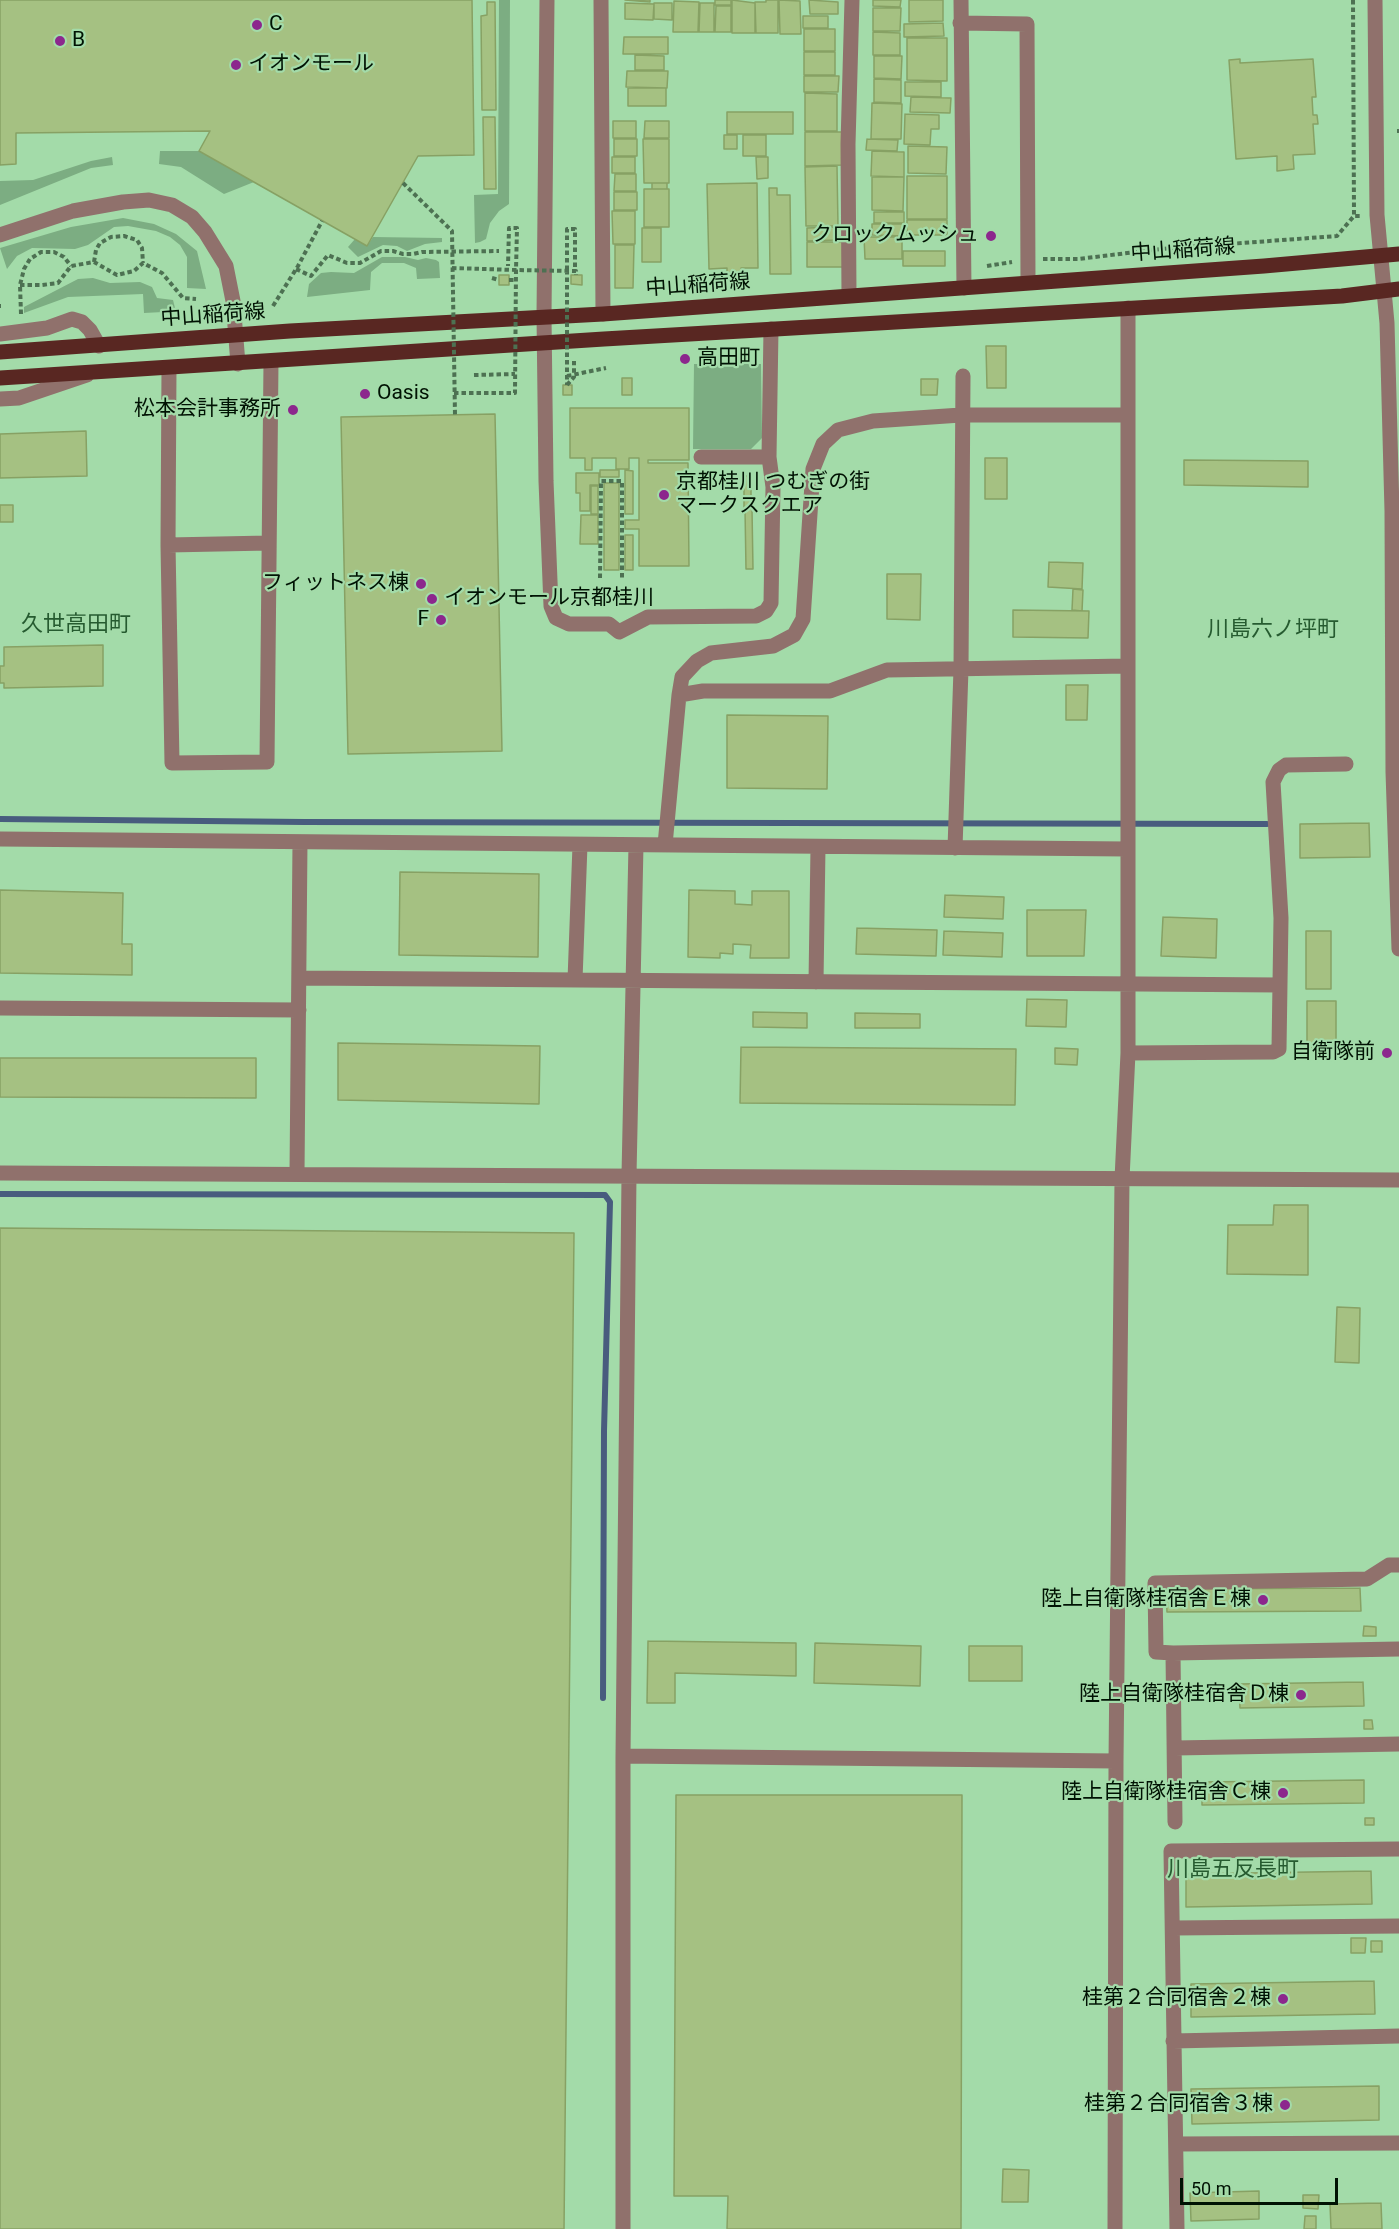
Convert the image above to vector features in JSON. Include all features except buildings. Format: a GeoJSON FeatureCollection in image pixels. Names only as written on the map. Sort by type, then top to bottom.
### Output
{"type":"FeatureCollection","features":[{"type":"Feature","properties":{"kind":"main road","name":"中山稲荷線"},"geometry":{"type":"LineString","coordinates":[[0,352],[236,335],[603,314],[1252,267],[1399,254]]}},
{"type":"Feature","properties":{"kind":"main road"},"geometry":{"type":"LineString","coordinates":[[0,378],[771,329],[1342,296],[1392,290]]}},
{"type":"Feature","properties":{"kind":"street"},"geometry":{"type":"LineString","coordinates":[[548,0],[544,316],[546,481],[551,606],[556,618],[569,624],[609,624],[619,632],[648,617],[756,616],[766,611],[771,603],[773,487],[769,457],[771,329]]}},
{"type":"Feature","properties":{"kind":"street"},"geometry":{"type":"LineString","coordinates":[[601,0],[603,314]]}},
{"type":"Feature","properties":{"kind":"street"},"geometry":{"type":"LineString","coordinates":[[849,295],[848,144],[852,0]]}},
{"type":"Feature","properties":{"kind":"street"},"geometry":{"type":"LineString","coordinates":[[961,0],[964,288]]}},
{"type":"Feature","properties":{"kind":"street"},"geometry":{"type":"LineString","coordinates":[[1375,0],[1377,216],[1382,256],[1392,290],[1393,772],[1399,949]]}},
{"type":"Feature","properties":{"kind":"street"},"geometry":{"type":"LineString","coordinates":[[960,23],[1026,24],[1028,282]]}},
{"type":"Feature","properties":{"kind":"street"},"geometry":{"type":"LineString","coordinates":[[0,235],[73,211],[123,202],[149,200],[172,205],[192,217],[205,232],[226,266],[233,301],[238,364]]}},
{"type":"Feature","properties":{"kind":"street"},"geometry":{"type":"LineString","coordinates":[[1115,2229],[1116,1761],[1122,1179],[1128,1053],[1128,308]]}},
{"type":"Feature","properties":{"kind":"street"},"geometry":{"type":"LineString","coordinates":[[0,334],[47,328],[72,319],[82,322],[90,330],[99,346]]}},
{"type":"Feature","properties":{"kind":"street"},"geometry":{"type":"LineString","coordinates":[[169,368],[168,545],[172,763],[267,762],[271,362]]}},
{"type":"Feature","properties":{"kind":"street"},"geometry":{"type":"LineString","coordinates":[[0,399],[19,398],[90,374]]}},
{"type":"Feature","properties":{"kind":"street"},"geometry":{"type":"LineString","coordinates":[[956,848],[961,669],[963,376]]}},
{"type":"Feature","properties":{"kind":"street"},"geometry":{"type":"LineString","coordinates":[[665,845],[682,677],[697,661],[711,653],[773,646],[794,635],[803,619],[813,469],[823,444],[838,430],[873,421],[962,415],[1127,415]]}},
{"type":"Feature","properties":{"kind":"street"},"geometry":{"type":"LineString","coordinates":[[701,457],[769,457]]}},
{"type":"Feature","properties":{"kind":"street"},"geometry":{"type":"LineString","coordinates":[[168,545],[269,543]]}},
{"type":"Feature","properties":{"kind":"street"},"geometry":{"type":"LineString","coordinates":[[679,695],[702,690],[830,691],[887,670],[1127,666]]}},
{"type":"Feature","properties":{"kind":"street"},"geometry":{"type":"LineString","coordinates":[[1128,1053],[1274,1052],[1279,1049],[1281,918],[1274,782],[1279,770],[1286,765],[1346,764]]}},
{"type":"Feature","properties":{"kind":"street"},"geometry":{"type":"LineString","coordinates":[[0,840],[1127,849]]}},
{"type":"Feature","properties":{"kind":"street"},"geometry":{"type":"LineString","coordinates":[[297,1173],[300,842]]}},
{"type":"Feature","properties":{"kind":"street"},"geometry":{"type":"LineString","coordinates":[[575,980],[580,845]]}},
{"type":"Feature","properties":{"kind":"street"},"geometry":{"type":"LineString","coordinates":[[623,2229],[623,1756],[629,1175],[636,845]]}},
{"type":"Feature","properties":{"kind":"street"},"geometry":{"type":"LineString","coordinates":[[816,982],[818,847]]}},
{"type":"Feature","properties":{"kind":"street"},"geometry":{"type":"LineString","coordinates":[[300,978],[1280,985]]}},
{"type":"Feature","properties":{"kind":"street"},"geometry":{"type":"LineString","coordinates":[[0,1008],[299,1010]]}},
{"type":"Feature","properties":{"kind":"street"},"geometry":{"type":"LineString","coordinates":[[0,1173],[1399,1180]]}},
{"type":"Feature","properties":{"kind":"street"},"geometry":{"type":"LineString","coordinates":[[1399,1565],[1389,1565],[1367,1579],[1155,1583],[1156,1652],[1399,1649]]}},
{"type":"Feature","properties":{"kind":"street"},"geometry":{"type":"LineString","coordinates":[[1173,1653],[1175,1822]]}},
{"type":"Feature","properties":{"kind":"street"},"geometry":{"type":"LineString","coordinates":[[1175,1748],[1399,1744]]}},
{"type":"Feature","properties":{"kind":"street"},"geometry":{"type":"LineString","coordinates":[[623,1756],[1116,1761]]}},
{"type":"Feature","properties":{"kind":"street"},"geometry":{"type":"LineString","coordinates":[[1177,2229],[1171,1851],[1399,1849]]}},
{"type":"Feature","properties":{"kind":"street"},"geometry":{"type":"LineString","coordinates":[[1173,1928],[1399,1926]]}},
{"type":"Feature","properties":{"kind":"street"},"geometry":{"type":"LineString","coordinates":[[1173,2042],[1399,2036]]}},
{"type":"Feature","properties":{"kind":"street"},"geometry":{"type":"LineString","coordinates":[[1176,2144],[1399,2143]]}},
{"type":"Feature","properties":{"kind":"path"},"geometry":{"type":"LineString","coordinates":[[964,270],[1027,259],[1078,259],[1161,249],[1337,236],[1354,216],[1353,0]]}},
{"type":"Feature","properties":{"kind":"path"},"geometry":{"type":"LineString","coordinates":[[403,183],[452,231],[455,415]]}},
{"type":"Feature","properties":{"kind":"path"},"geometry":{"type":"LineString","coordinates":[[1354,216],[1362,216]]}},
{"type":"Feature","properties":{"kind":"path"},"geometry":{"type":"LineString","coordinates":[[273,306],[322,221]]}},
{"type":"Feature","properties":{"kind":"path"},"geometry":{"type":"LineString","coordinates":[[454,393],[515,393],[517,228],[508,228],[508,266]]}},
{"type":"Feature","properties":{"kind":"path"},"geometry":{"type":"LineString","coordinates":[[452,268],[567,270],[575,272],[575,229],[567,229],[567,270],[567,385],[574,377],[574,361]]}},
{"type":"Feature","properties":{"kind":"path"},"geometry":{"type":"LineString","coordinates":[[94,262],[100,243],[111,237],[124,236],[137,240],[142,248],[143,263]]}},
{"type":"Feature","properties":{"kind":"path"},"geometry":{"type":"LineString","coordinates":[[296,269],[311,276],[328,255],[347,263],[360,263],[381,251],[403,254],[499,251]]}},
{"type":"Feature","properties":{"kind":"path"},"geometry":{"type":"LineString","coordinates":[[22,333],[20,285],[24,269],[30,259],[41,252],[54,252],[64,257],[71,266]]}},
{"type":"Feature","properties":{"kind":"path"},"geometry":{"type":"LineString","coordinates":[[20,285],[58,283],[71,266],[94,262],[117,275],[134,271],[143,263]]}},
{"type":"Feature","properties":{"kind":"path"},"geometry":{"type":"LineString","coordinates":[[143,263],[162,273],[183,298],[196,299]]}},
{"type":"Feature","properties":{"kind":"path"},"geometry":{"type":"LineString","coordinates":[[492,279],[499,280]]}},
{"type":"Feature","properties":{"kind":"path"},"geometry":{"type":"LineString","coordinates":[[509,280],[516,280]]}},
{"type":"Feature","properties":{"kind":"path"},"geometry":{"type":"LineString","coordinates":[[567,376],[606,368]]}},
{"type":"Feature","properties":{"kind":"path"},"geometry":{"type":"LineString","coordinates":[[474,375],[515,374]]}},
{"type":"Feature","properties":{"kind":"path"},"geometry":{"type":"LineString","coordinates":[[600,578],[601,481],[622,481],[622,578]]}},
{"type":"Feature","properties":{"kind":"green space"},"geometry":{"type":"Polygon","coordinates":[[[499,0],[510,0],[509,204],[499,211],[490,223],[486,239],[475,243],[474,195],[498,194],[499,0]]]}},
{"type":"Feature","properties":{"kind":"green space"},"geometry":{"type":"Polygon","coordinates":[[[160,151],[199,151],[254,182],[224,194],[181,167],[159,164],[160,151]]]}},
{"type":"Feature","properties":{"kind":"green space"},"geometry":{"type":"Polygon","coordinates":[[[112,157],[113,165],[91,168],[0,205],[0,181],[33,180],[91,161],[112,157]]]}},
{"type":"Feature","properties":{"kind":"green space"},"geometry":{"type":"Polygon","coordinates":[[[123,218],[154,224],[176,234],[197,251],[206,289],[187,288],[187,257],[180,245],[170,237],[156,231],[128,226],[114,227],[88,245],[75,249],[32,248],[17,256],[7,269],[0,248],[71,227],[123,218]]]}},
{"type":"Feature","properties":{"kind":"green space"},"geometry":{"type":"Polygon","coordinates":[[[373,237],[442,238],[442,242],[425,244],[407,251],[397,246],[383,245],[358,257],[348,247],[355,239],[367,246],[373,237]]]}},
{"type":"Feature","properties":{"kind":"green space"},"geometry":{"type":"Polygon","coordinates":[[[382,257],[436,260],[439,262],[440,278],[417,279],[416,268],[404,263],[382,263],[371,272],[370,290],[307,297],[309,284],[321,273],[354,273],[382,257]]]}},
{"type":"Feature","properties":{"kind":"green space"},"geometry":{"type":"Polygon","coordinates":[[[93,278],[110,283],[140,282],[152,287],[157,298],[173,300],[175,308],[163,312],[144,313],[143,294],[68,297],[24,313],[24,307],[78,279],[93,278]]]}},
{"type":"Feature","properties":{"kind":"green space"},"geometry":{"type":"Polygon","coordinates":[[[694,364],[761,364],[762,438],[751,449],[693,449],[694,364]]]}},
{"type":"Feature","properties":{"kind":"waterway"},"geometry":{"type":"LineString","coordinates":[[0,819],[304,822],[1267,824]]}},
{"type":"Feature","properties":{"kind":"waterway"},"geometry":{"type":"LineString","coordinates":[[0,1194],[605,1195],[610,1202],[604,1431],[603,1698]]}},
{"type":"Feature","properties":{"kind":"place","name":"C"},"geometry":{"type":"Point","coordinates":[257,25]}},
{"type":"Feature","properties":{"kind":"place","name":"B"},"geometry":{"type":"Point","coordinates":[60,41]}},
{"type":"Feature","properties":{"kind":"place","name":"イオンモール"},"geometry":{"type":"Point","coordinates":[236,65]}},
{"type":"Feature","properties":{"kind":"place","name":"クロックムッシュ"},"geometry":{"type":"Point","coordinates":[991,236]}},
{"type":"Feature","properties":{"kind":"place","name":"高田町"},"geometry":{"type":"Point","coordinates":[685,359]}},
{"type":"Feature","properties":{"kind":"place","name":"Oasis"},"geometry":{"type":"Point","coordinates":[365,394]}},
{"type":"Feature","properties":{"kind":"place","name":"松本会計事務所"},"geometry":{"type":"Point","coordinates":[293,410]}},
{"type":"Feature","properties":{"kind":"place","name":"京都桂川 つむぎの街 マークスクエア"},"geometry":{"type":"Point","coordinates":[664,495]}},
{"type":"Feature","properties":{"kind":"place","name":"フィットネス棟"},"geometry":{"type":"Point","coordinates":[421,584]}},
{"type":"Feature","properties":{"kind":"place","name":"イオンモール京都桂川"},"geometry":{"type":"Point","coordinates":[432,599]}},
{"type":"Feature","properties":{"kind":"place","name":"F"},"geometry":{"type":"Point","coordinates":[441,620]}},
{"type":"Feature","properties":{"kind":"place","name":"自衛隊前"},"geometry":{"type":"Point","coordinates":[1387,1053]}},
{"type":"Feature","properties":{"kind":"place","name":"陸上自衛隊桂宿舎Ｅ棟"},"geometry":{"type":"Point","coordinates":[1263,1600]}},
{"type":"Feature","properties":{"kind":"place","name":"陸上自衛隊桂宿舎Ｄ棟"},"geometry":{"type":"Point","coordinates":[1301,1695]}},
{"type":"Feature","properties":{"kind":"place","name":"陸上自衛隊桂宿舎Ｃ棟"},"geometry":{"type":"Point","coordinates":[1283,1793]}},
{"type":"Feature","properties":{"kind":"place","name":"桂第２合同宿舎２棟"},"geometry":{"type":"Point","coordinates":[1283,1999]}},
{"type":"Feature","properties":{"kind":"place","name":"桂第２合同宿舎３棟"},"geometry":{"type":"Point","coordinates":[1285,2105]}},
{"type":"Feature","properties":{"kind":"district","name":"久世高田町"},"geometry":{"type":"Point","coordinates":[76,625]}},
{"type":"Feature","properties":{"kind":"district","name":"川島六ノ坪町"},"geometry":{"type":"Point","coordinates":[1273,630]}},
{"type":"Feature","properties":{"kind":"district","name":"川島五反長町"},"geometry":{"type":"Point","coordinates":[1233,1870]}}]}
